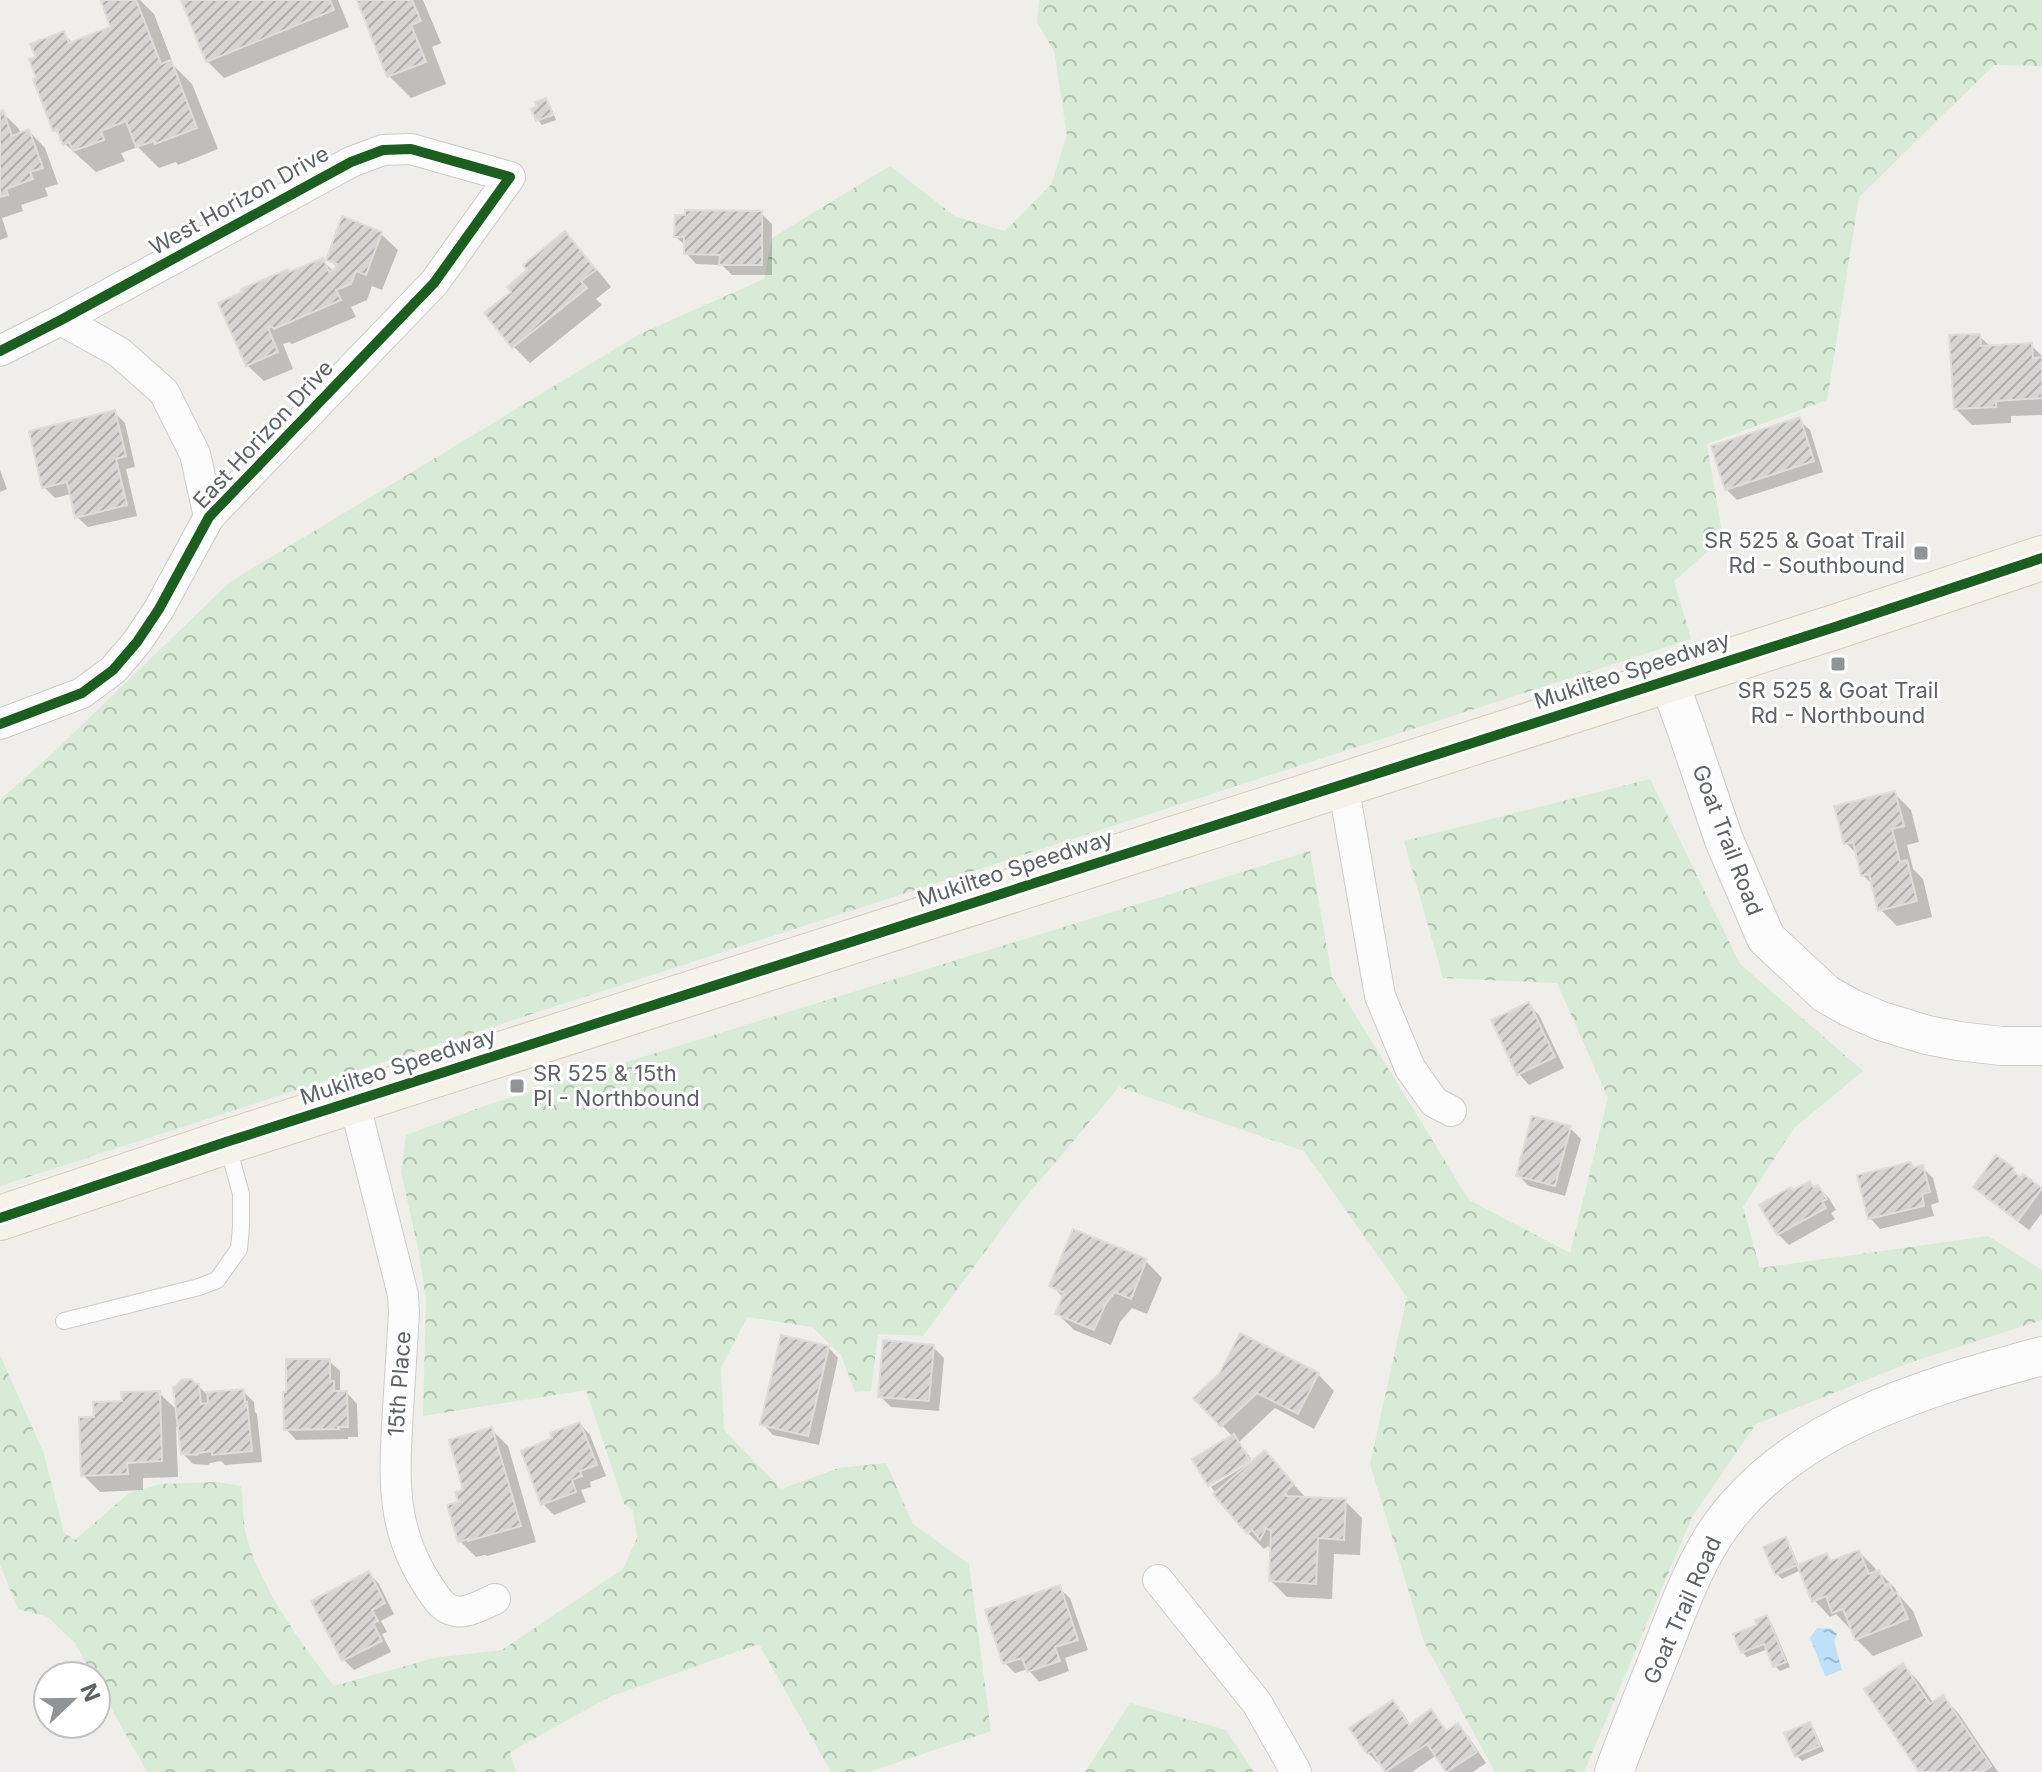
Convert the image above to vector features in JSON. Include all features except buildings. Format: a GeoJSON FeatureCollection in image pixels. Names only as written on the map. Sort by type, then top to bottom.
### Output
{"type":"FeatureCollection","features":[{"type":"Feature","properties":{"kind":"main road","name":"Mukilteo Speedway"},"geometry":{"type":"LineString","coordinates":[[0,1218],[226,1142],[2042,558]]}},
{"type":"Feature","properties":{"kind":"street","name":"West Horizon Drive"},"geometry":{"type":"LineString","coordinates":[[0,351],[351,162],[383,150],[411,149],[510,177]]}},
{"type":"Feature","properties":{"kind":"street","name":"East Horizon Drive"},"geometry":{"type":"LineString","coordinates":[[0,724],[82,693],[113,670],[159,609],[209,517],[434,283],[510,177]]}},
{"type":"Feature","properties":{"kind":"street"},"geometry":{"type":"LineString","coordinates":[[61,320],[119,352],[164,392],[195,454],[209,517]]}},
{"type":"Feature","properties":{"kind":"street","name":"Goat Trail Road"},"geometry":{"type":"LineString","coordinates":[[1668,679],[1724,840],[1766,938],[1826,994],[1881,1021],[1958,1041],[2042,1046]]}},
{"type":"Feature","properties":{"kind":"street"},"geometry":{"type":"LineString","coordinates":[[1343,784],[1380,996],[1410,1068],[1434,1102],[1451,1111]]}},
{"type":"Feature","properties":{"kind":"street","name":"15th Place"},"geometry":{"type":"LineString","coordinates":[[354,1101],[403,1295],[394,1473],[403,1537],[417,1569],[441,1604],[449,1610],[459,1613],[495,1599]]}},
{"type":"Feature","properties":{"kind":"street","name":"Goat Trail Road"},"geometry":{"type":"LineString","coordinates":[[1614,1772],[1693,1575],[1712,1539],[1756,1484],[1802,1448],[1865,1415],[1990,1370],[2042,1356]]}},
{"type":"Feature","properties":{"kind":"street"},"geometry":{"type":"LineString","coordinates":[[1158,1580],[1257,1703],[1296,1772]]}},
{"type":"Feature","properties":{"kind":"lane"},"geometry":{"type":"LineString","coordinates":[[64,1321],[217,1280],[239,1249],[241,1227],[241,1194],[226,1142]]}},
{"type":"Feature","properties":{"kind":"green space"},"geometry":{"type":"Polygon","coordinates":[[[1039,0],[2042,0],[2042,66],[1994,65],[1859,197],[1827,400],[1707,444],[1723,538],[1674,581],[1691,639],[0,1186],[0,800],[230,582],[640,334],[764,279],[772,238],[890,166],[956,217],[1005,231],[1051,185],[1067,135],[1054,51],[1037,22],[1039,0]]]}},
{"type":"Feature","properties":{"kind":"green space"},"geometry":{"type":"Polygon","coordinates":[[[1650,779],[1740,964],[1863,1071],[1794,1128],[1743,1207],[1760,1268],[1988,1236],[2042,1270],[2042,1320],[1909,1363],[1756,1424],[1692,1517],[1584,1772],[1495,1772],[1424,1642],[1370,1464],[1407,1297],[1304,1151],[1119,1087],[1020,1204],[923,1336],[878,1334],[871,1391],[855,1392],[841,1355],[812,1327],[747,1317],[721,1368],[724,1430],[781,1489],[839,1468],[886,1463],[913,1524],[969,1564],[991,1731],[869,1772],[831,1772],[759,1644],[609,1697],[510,1752],[516,1772],[147,1772],[112,1710],[112,1660],[84,1660],[75,1643],[48,1617],[18,1609],[0,1564],[0,1355],[44,1454],[64,1533],[75,1540],[129,1493],[161,1484],[217,1482],[241,1486],[245,1530],[259,1571],[295,1632],[334,1686],[434,1658],[502,1650],[623,1569],[637,1538],[633,1510],[624,1504],[586,1390],[423,1416],[426,1300],[401,1172],[406,1135],[487,1105],[1310,851],[1332,977],[1469,1200],[1570,1253],[1608,1098],[1557,983],[1443,978],[1404,841],[1650,779]]]}},
{"type":"Feature","properties":{"kind":"green space"},"geometry":{"type":"Polygon","coordinates":[[[1130,1703],[1226,1730],[1254,1772],[1085,1772],[1130,1703]]]}},
{"type":"Feature","properties":{"kind":"water"},"geometry":{"type":"Polygon","coordinates":[[[1817,1628],[1832,1629],[1837,1634],[1834,1641],[1842,1670],[1827,1676],[1810,1638],[1817,1628]]]}},
{"type":"Feature","properties":{"kind":"cycle path"},"geometry":{"type":"LineString","coordinates":[[0,351],[351,162],[383,150],[411,149],[510,177],[434,283],[209,517],[159,609],[113,670],[82,693],[0,724]]}},
{"type":"Feature","properties":{"kind":"cycle path"},"geometry":{"type":"LineString","coordinates":[[0,1218],[226,1142],[2042,558]]}},
{"type":"Feature","properties":{"kind":"place","name":"SR 525 & Goat Trail Rd - Southbound"},"geometry":{"type":"Point","coordinates":[1921,553]}},
{"type":"Feature","properties":{"kind":"place","name":"SR 525 & Goat Trail Rd - Northbound"},"geometry":{"type":"Point","coordinates":[1838,664]}},
{"type":"Feature","properties":{"kind":"place","name":"SR 525 & 15th Pl - Northbound"},"geometry":{"type":"Point","coordinates":[517,1086]}}]}
